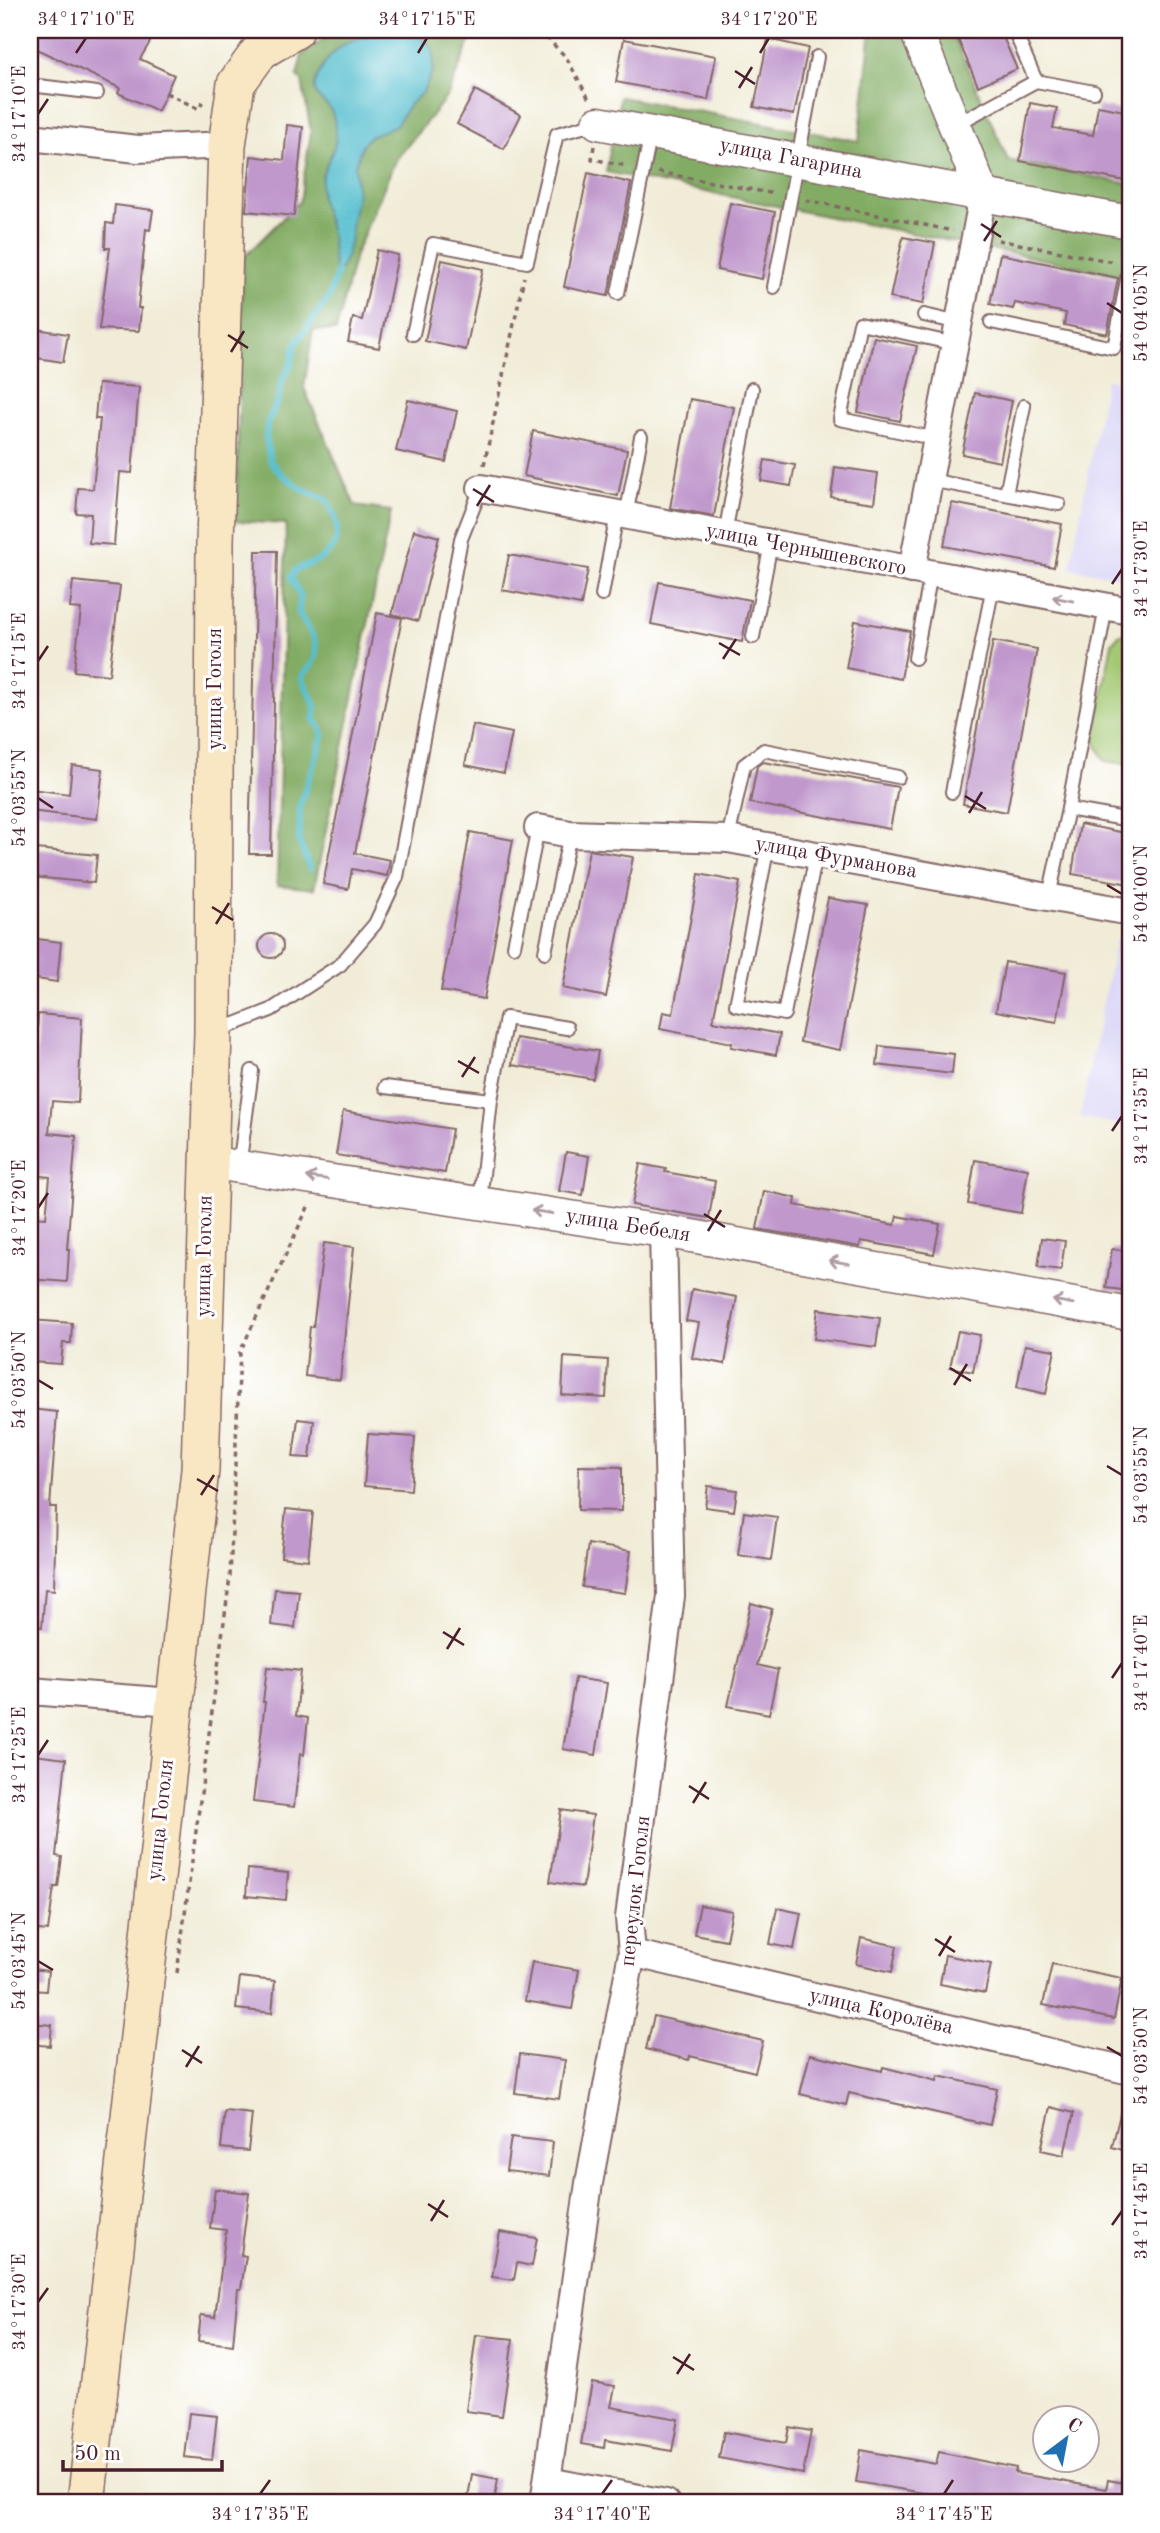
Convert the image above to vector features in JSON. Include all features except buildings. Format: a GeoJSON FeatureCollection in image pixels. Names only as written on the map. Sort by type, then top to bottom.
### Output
{"type":"FeatureCollection","features":[{"type":"Feature","properties":{"kind":"main road","name":"улица Гоголя"},"geometry":{"type":"LineString","coordinates":[[86,2503],[200,1470],[223,1165],[213,1032],[215,542],[227,145],[236,84],[260,51],[289,31]]}},
{"type":"Feature","properties":{"kind":"street"},"geometry":{"type":"LineString","coordinates":[[916,30],[983,195],[929,480],[922,572]]}},
{"type":"Feature","properties":{"kind":"street","name":"улица Гагарина"},"geometry":{"type":"LineString","coordinates":[[598,123],[1130,222]]}},
{"type":"Feature","properties":{"kind":"street"},"geometry":{"type":"LineString","coordinates":[[30,137],[138,149],[227,145]]}},
{"type":"Feature","properties":{"kind":"street","name":"улица Чернышевского"},"geometry":{"type":"LineString","coordinates":[[481,488],[1118,609]]}},
{"type":"Feature","properties":{"kind":"street","name":"улица Фурманова"},"geometry":{"type":"LineString","coordinates":[[538,828],[570,834],[728,839],[1130,912]]}},
{"type":"Feature","properties":{"kind":"street","name":"улица Бебеля"},"geometry":{"type":"LineString","coordinates":[[223,1165],[663,1231],[1130,1314]]}},
{"type":"Feature","properties":{"kind":"street","name":"переулок Гоголя"},"geometry":{"type":"LineString","coordinates":[[546,2492],[589,2183],[632,1953],[628,1919],[671,1596],[663,1231]]}},
{"type":"Feature","properties":{"kind":"street"},"geometry":{"type":"LineString","coordinates":[[30,1691],[173,1702]]}},
{"type":"Feature","properties":{"kind":"street","name":"улица Королёва"},"geometry":{"type":"LineString","coordinates":[[632,1953],[1130,2071]]}},
{"type":"Feature","properties":{"kind":"street"},"geometry":{"type":"LineString","coordinates":[[546,2492],[666,2503]]}},
{"type":"Feature","properties":{"kind":"lane"},"geometry":{"type":"LineString","coordinates":[[1014,30],[1037,81]]}},
{"type":"Feature","properties":{"kind":"lane"},"geometry":{"type":"LineString","coordinates":[[774,287],[817,57]]}},
{"type":"Feature","properties":{"kind":"lane"},"geometry":{"type":"LineString","coordinates":[[955,125],[1037,81],[1094,92]]}},
{"type":"Feature","properties":{"kind":"lane"},"geometry":{"type":"LineString","coordinates":[[30,85],[97,93]]}},
{"type":"Feature","properties":{"kind":"lane"},"geometry":{"type":"LineString","coordinates":[[413,334],[433,244],[527,262],[557,134],[598,123]]}},
{"type":"Feature","properties":{"kind":"lane"},"geometry":{"type":"LineString","coordinates":[[618,293],[651,133]]}},
{"type":"Feature","properties":{"kind":"lane"},"geometry":{"type":"LineString","coordinates":[[991,322],[1114,348],[1130,265]]}},
{"type":"Feature","properties":{"kind":"lane"},"geometry":{"type":"LineString","coordinates":[[924,315],[957,333]]}},
{"type":"Feature","properties":{"kind":"lane"},"geometry":{"type":"LineString","coordinates":[[937,439],[839,419],[860,323],[957,333]]}},
{"type":"Feature","properties":{"kind":"lane"},"geometry":{"type":"LineString","coordinates":[[725,534],[752,389]]}},
{"type":"Feature","properties":{"kind":"lane"},"geometry":{"type":"LineString","coordinates":[[1006,494],[1024,405]]}},
{"type":"Feature","properties":{"kind":"lane"},"geometry":{"type":"LineString","coordinates":[[602,595],[641,437]]}},
{"type":"Feature","properties":{"kind":"lane"},"geometry":{"type":"LineString","coordinates":[[929,480],[1059,504]]}},
{"type":"Feature","properties":{"kind":"lane"},"geometry":{"type":"LineString","coordinates":[[213,1032],[271,1010],[340,965],[375,924],[397,877],[461,539],[481,488]]}},
{"type":"Feature","properties":{"kind":"lane"},"geometry":{"type":"LineString","coordinates":[[753,637],[771,543]]}},
{"type":"Feature","properties":{"kind":"lane"},"geometry":{"type":"LineString","coordinates":[[915,658],[922,572]]}},
{"type":"Feature","properties":{"kind":"lane"},"geometry":{"type":"LineString","coordinates":[[953,792],[993,586]]}},
{"type":"Feature","properties":{"kind":"lane"},"geometry":{"type":"LineString","coordinates":[[1049,896],[1118,609]]}},
{"type":"Feature","properties":{"kind":"lane"},"geometry":{"type":"LineString","coordinates":[[728,839],[744,765],[764,750],[898,777]]}},
{"type":"Feature","properties":{"kind":"lane"},"geometry":{"type":"LineString","coordinates":[[1068,809],[1130,820]]}},
{"type":"Feature","properties":{"kind":"lane"},"geometry":{"type":"LineString","coordinates":[[514,946],[538,828]]}},
{"type":"Feature","properties":{"kind":"lane"},"geometry":{"type":"LineString","coordinates":[[545,952],[570,834]]}},
{"type":"Feature","properties":{"kind":"lane"},"geometry":{"type":"LineString","coordinates":[[768,846],[736,1005],[784,1014],[816,855]]}},
{"type":"Feature","properties":{"kind":"lane"},"geometry":{"type":"LineString","coordinates":[[480,1202],[491,1100],[506,1018],[566,1028]]}},
{"type":"Feature","properties":{"kind":"lane"},"geometry":{"type":"LineString","coordinates":[[223,1165],[252,1071]]}},
{"type":"Feature","properties":{"kind":"lane"},"geometry":{"type":"LineString","coordinates":[[385,1087],[491,1100]]}},
{"type":"Feature","properties":{"kind":"path"},"geometry":{"type":"LineString","coordinates":[[539,30],[566,57],[585,90],[598,123],[592,159]]}},
{"type":"Feature","properties":{"kind":"path"},"geometry":{"type":"LineString","coordinates":[[975,235],[1130,265]]}},
{"type":"Feature","properties":{"kind":"path"},"geometry":{"type":"LineString","coordinates":[[481,488],[527,262]]}},
{"type":"Feature","properties":{"kind":"path"},"geometry":{"type":"LineString","coordinates":[[176,1985],[230,1577],[240,1352],[321,1178]]}},
{"type":"Feature","properties":{"kind":"shaded area"},"geometry":{"type":"Polygon","coordinates":[[[1106,379],[1130,383],[1130,579],[1070,568],[1106,379]]]}},
{"type":"Feature","properties":{"kind":"shaded area"},"geometry":{"type":"Polygon","coordinates":[[[1116,938],[1130,941],[1130,1127],[1080,1117],[1116,938]]]}},
{"type":"Feature","properties":{"kind":"green space"},"geometry":{"type":"Polygon","coordinates":[[[336,30],[474,31],[448,95],[395,161],[355,255],[336,331],[313,330],[304,388],[355,506],[391,511],[314,889],[277,885],[286,524],[236,521],[243,258],[300,201],[311,132],[302,81],[297,76],[302,55],[336,30]]]}},
{"type":"Feature","properties":{"kind":"green space"},"geometry":{"type":"Polygon","coordinates":[[[871,30],[951,30],[1008,160],[1130,184],[1130,277],[606,172],[620,97],[859,141],[871,30]]]}},
{"type":"Feature","properties":{"kind":"green space"},"geometry":{"type":"Polygon","coordinates":[[[1120,634],[1130,636],[1130,764],[1105,761],[1094,739],[1112,643],[1120,634]]]}},
{"type":"Feature","properties":{"kind":"water"},"geometry":{"type":"Polygon","coordinates":[[[383,31],[407,33],[425,41],[433,53],[433,70],[423,92],[410,104],[396,125],[369,137],[362,145],[355,166],[357,195],[351,238],[337,277],[321,194],[322,177],[334,147],[336,130],[331,110],[316,94],[315,84],[325,64],[338,49],[353,40],[383,31]]]}},
{"type":"Feature","properties":{"kind":"waterway"},"geometry":{"type":"LineString","coordinates":[[416,45],[420,30]]}},
{"type":"Feature","properties":{"kind":"waterway"},"geometry":{"type":"LineString","coordinates":[[310,869],[299,841],[300,805],[323,736],[314,719],[314,702],[302,677],[316,655],[315,642],[299,613],[300,595],[291,578],[298,568],[326,555],[336,540],[337,525],[326,499],[302,489],[281,474],[270,461],[266,437],[267,424],[278,400],[282,380],[291,365],[295,345],[329,297],[337,272]]}}]}
